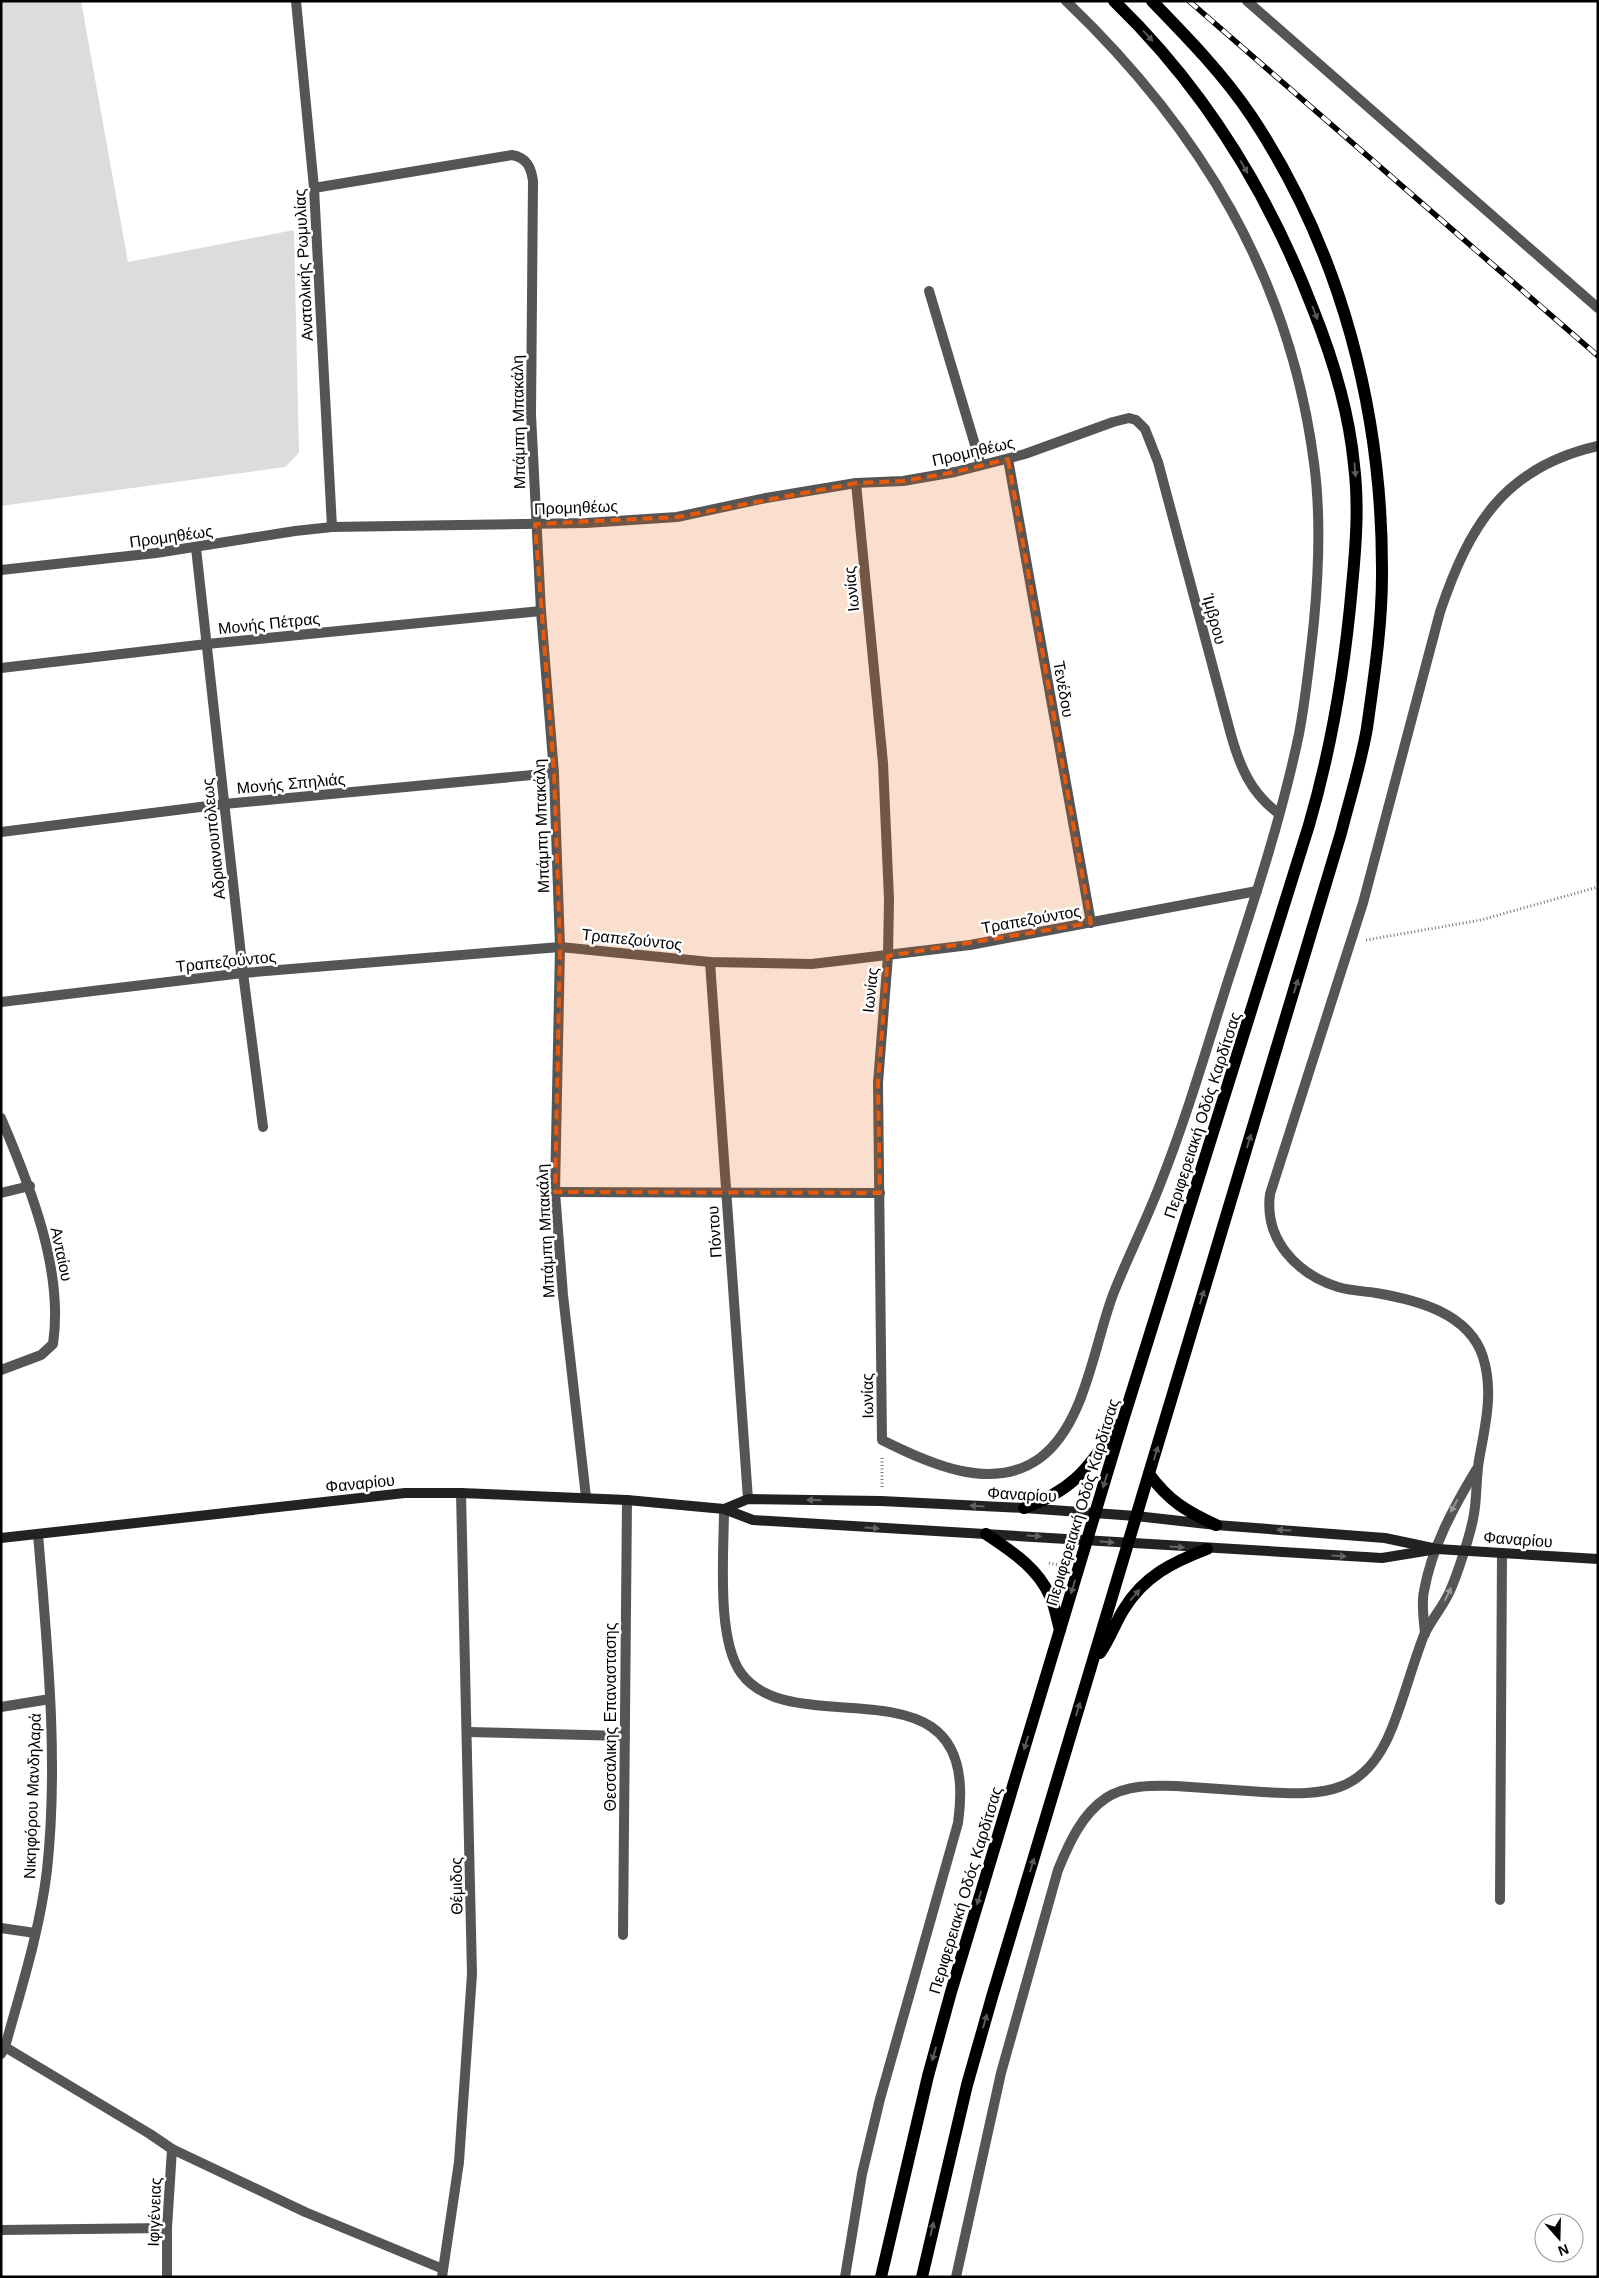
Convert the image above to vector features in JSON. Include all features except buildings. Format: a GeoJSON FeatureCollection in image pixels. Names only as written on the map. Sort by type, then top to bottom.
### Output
{"type":"FeatureCollection","features":[{"type":"Feature","properties":{"kind":"main road","name":"Περιφερειακή Οδός Καρδίτσας"},"geometry":{"type":"LineString","coordinates":[[881,2277],[928,2076],[1124,1417],[1284,911],[1318,795],[1332,736],[1346,649],[1355,554],[1356,497],[1351,435],[1339,384],[1311,304],[1281,236],[1241,161],[1205,106],[1165,55],[1114,1]]}},
{"type":"Feature","properties":{"kind":"main road"},"geometry":{"type":"LineString","coordinates":[[922,2277],[972,2067],[1341,833],[1366,730],[1379,629],[1382,576],[1377,460],[1366,395],[1343,305],[1328,266],[1284,169],[1252,117],[1200,50],[1152,1]]}},
{"type":"Feature","properties":{"kind":"main road"},"geometry":{"type":"LineString","coordinates":[[1024,1508],[1061,1492],[1080,1477],[1124,1417]]}},
{"type":"Feature","properties":{"kind":"main road"},"geometry":{"type":"LineString","coordinates":[[1149,1474],[1162,1492],[1175,1504],[1188,1513],[1216,1525]]}},
{"type":"Feature","properties":{"kind":"main road","name":"Φαναρίου"},"geometry":{"type":"LineString","coordinates":[[1,1538],[405,1493],[461,1493],[627,1500],[724,1508],[753,1520],[1207,1549],[1382,1558],[1437,1549]]}},
{"type":"Feature","properties":{"kind":"main road","name":"Φαναρίου"},"geometry":{"type":"LineString","coordinates":[[724,1508],[748,1499],[881,1501],[1024,1508],[1385,1538],[1437,1549],[1598,1559]]}},
{"type":"Feature","properties":{"kind":"main road"},"geometry":{"type":"LineString","coordinates":[[986,1534],[1023,1560],[1037,1574],[1050,1596],[1060,1630]]}},
{"type":"Feature","properties":{"kind":"main road"},"geometry":{"type":"LineString","coordinates":[[1092,1665],[1106,1644],[1124,1608],[1139,1590],[1154,1575],[1174,1562],[1207,1549]]}},
{"type":"Feature","properties":{"kind":"street","name":"Ανατολικής Ρωμυλίας"},"geometry":{"type":"LineString","coordinates":[[296,1],[314,188],[332,527]]}},
{"type":"Feature","properties":{"kind":"street"},"geometry":{"type":"LineString","coordinates":[[882,1440],[947,1468],[985,1473],[1008,1472],[1024,1467],[1038,1459],[1060,1437],[1075,1412],[1111,1299],[1167,1168],[1257,891],[1299,733],[1314,624],[1319,550],[1315,468],[1295,369],[1285,332],[1264,277],[1225,196],[1191,144],[1154,94],[1066,1]]}},
{"type":"Feature","properties":{"kind":"street"},"geometry":{"type":"LineString","coordinates":[[1247,1],[1598,308]]}},
{"type":"Feature","properties":{"kind":"street","name":"Μπάμπη Μπακάλη"},"geometry":{"type":"LineString","coordinates":[[314,188],[512,155],[520,157],[531,170],[533,182],[531,415],[535,524],[554,773],[560,947],[555,1192],[563,1295],[586,1497]]}},
{"type":"Feature","properties":{"kind":"street"},"geometry":{"type":"LineString","coordinates":[[929,291],[981,465]]}},
{"type":"Feature","properties":{"kind":"street","name":"Προμηθέως"},"geometry":{"type":"LineString","coordinates":[[1,570],[196,548],[295,531],[332,527],[535,524],[677,517],[766,498],[856,483],[903,481],[1008,459],[1121,419],[1129,418],[1140,423]]}},
{"type":"Feature","properties":{"kind":"street","name":"Ίμβρου"},"geometry":{"type":"LineString","coordinates":[[1140,423],[1151,440],[1158,462],[1236,751],[1244,773],[1255,792],[1278,813]]}},
{"type":"Feature","properties":{"kind":"street"},"geometry":{"type":"LineString","coordinates":[[956,2277],[1001,2073],[1058,1870],[1066,1849],[1081,1824],[1105,1799],[1122,1790],[1132,1788],[1169,1786],[1307,1794],[1332,1790],[1355,1780],[1371,1767],[1388,1737],[1425,1634],[1450,1592],[1474,1516],[1478,1467],[1488,1409],[1489,1391],[1483,1358],[1472,1337],[1454,1319],[1431,1306],[1375,1293],[1344,1289],[1320,1278],[1286,1254],[1271,1223],[1269,1202],[1273,1184],[1363,903],[1440,612],[1452,576],[1480,522],[1494,504],[1523,478],[1550,461],[1576,451],[1598,446]]}},
{"type":"Feature","properties":{"kind":"street","name":"Τενέδου"},"geometry":{"type":"LineString","coordinates":[[1008,459],[1092,923]]}},
{"type":"Feature","properties":{"kind":"street","name":"Ιωνίας"},"geometry":{"type":"LineString","coordinates":[[856,483],[886,803],[889,900],[888,956],[878,1084],[882,1440]]}},
{"type":"Feature","properties":{"kind":"street","name":"Αδριανουπόλεως"},"geometry":{"type":"LineString","coordinates":[[196,548],[243,973],[263,1127]]}},
{"type":"Feature","properties":{"kind":"street","name":"Μονής Πέτρας"},"geometry":{"type":"LineString","coordinates":[[1,668],[207,644],[541,611]]}},
{"type":"Feature","properties":{"kind":"street","name":"Μονής Σπηλιάς"},"geometry":{"type":"LineString","coordinates":[[1,832],[224,804],[554,773]]}},
{"type":"Feature","properties":{"kind":"street","name":"Τραπεζούντος"},"geometry":{"type":"LineString","coordinates":[[1,1002],[243,973],[560,947],[710,962],[812,964],[970,945],[1257,891]]}},
{"type":"Feature","properties":{"kind":"street","name":"Πόντου"},"geometry":{"type":"LineString","coordinates":[[710,962],[748,1499]]}},
{"type":"Feature","properties":{"kind":"street","name":"Ανταίου"},"geometry":{"type":"LineString","coordinates":[[1,1118],[30,1186],[56,1301],[53,1344],[41,1355],[1,1370]]}},
{"type":"Feature","properties":{"kind":"street"},"geometry":{"type":"LineString","coordinates":[[1,1193],[30,1186]]}},
{"type":"Feature","properties":{"kind":"street"},"geometry":{"type":"LineString","coordinates":[[555,1192],[880,1193]]}},
{"type":"Feature","properties":{"kind":"street"},"geometry":{"type":"LineString","coordinates":[[1425,1634],[1423,1592],[1451,1512],[1478,1467]]}},
{"type":"Feature","properties":{"kind":"street","name":"Θέμιδος"},"geometry":{"type":"LineString","coordinates":[[442,2273],[459,2162],[472,1974],[468,1732],[461,1493]]}},
{"type":"Feature","properties":{"kind":"street","name":"Θεσσαλικης Επαναστασης"},"geometry":{"type":"LineString","coordinates":[[623,1936],[627,1500]]}},
{"type":"Feature","properties":{"kind":"street"},"geometry":{"type":"LineString","coordinates":[[724,1508],[725,1632],[734,1662],[741,1673],[757,1687],[777,1697],[807,1704],[884,1710],[913,1719],[938,1734],[947,1744],[954,1758],[960,1780],[961,1802],[958,1823],[880,2099],[862,2174],[845,2277]]}},
{"type":"Feature","properties":{"kind":"street","name":"Νικηφόρου Μανδηλαρά"},"geometry":{"type":"LineString","coordinates":[[3,2050],[35,1934],[46,1870],[50,1801],[50,1699],[38,1534]]}},
{"type":"Feature","properties":{"kind":"street"},"geometry":{"type":"LineString","coordinates":[[1500,1900],[1502,1553]]}},
{"type":"Feature","properties":{"kind":"street"},"geometry":{"type":"LineString","coordinates":[[1,1707],[50,1699]]}},
{"type":"Feature","properties":{"kind":"street"},"geometry":{"type":"LineString","coordinates":[[468,1732],[625,1736]]}},
{"type":"Feature","properties":{"kind":"street"},"geometry":{"type":"LineString","coordinates":[[1,1928],[35,1934]]}},
{"type":"Feature","properties":{"kind":"street"},"geometry":{"type":"LineString","coordinates":[[3,2050],[172,2149],[305,2212],[442,2273]]}},
{"type":"Feature","properties":{"kind":"street","name":"Ιφιγένειας"},"geometry":{"type":"LineString","coordinates":[[167,2277],[167,2228],[172,2149]]}},
{"type":"Feature","properties":{"kind":"street"},"geometry":{"type":"LineString","coordinates":[[1,2230],[167,2228]]}},
{"type":"Feature","properties":{"kind":"path"},"geometry":{"type":"LineString","coordinates":[[1350,942],[1403,935],[1481,920],[1598,887]]}},
{"type":"Feature","properties":{"kind":"path","name":"Ιωνίας"},"geometry":{"type":"LineString","coordinates":[[881,1501],[882,1440]]}},
{"type":"Feature","properties":{"kind":"highlighted area"},"geometry":{"type":"Polygon","coordinates":[[[1008,459],[1091,923],[888,956],[878,1083],[880,1193],[555,1192],[560,947],[554,773],[535,524],[677,517],[856,483],[903,481],[955,472],[1008,459]]]}},
{"type":"Feature","properties":{"kind":"shaded area"},"geometry":{"type":"Polygon","coordinates":[[[1,1],[81,1],[128,262],[294,230],[299,453],[285,467],[1,506],[1,1]]]}},
{"type":"Feature","properties":{"kind":"railway"},"geometry":{"type":"LineString","coordinates":[[1189,1],[1598,356]]}}]}
